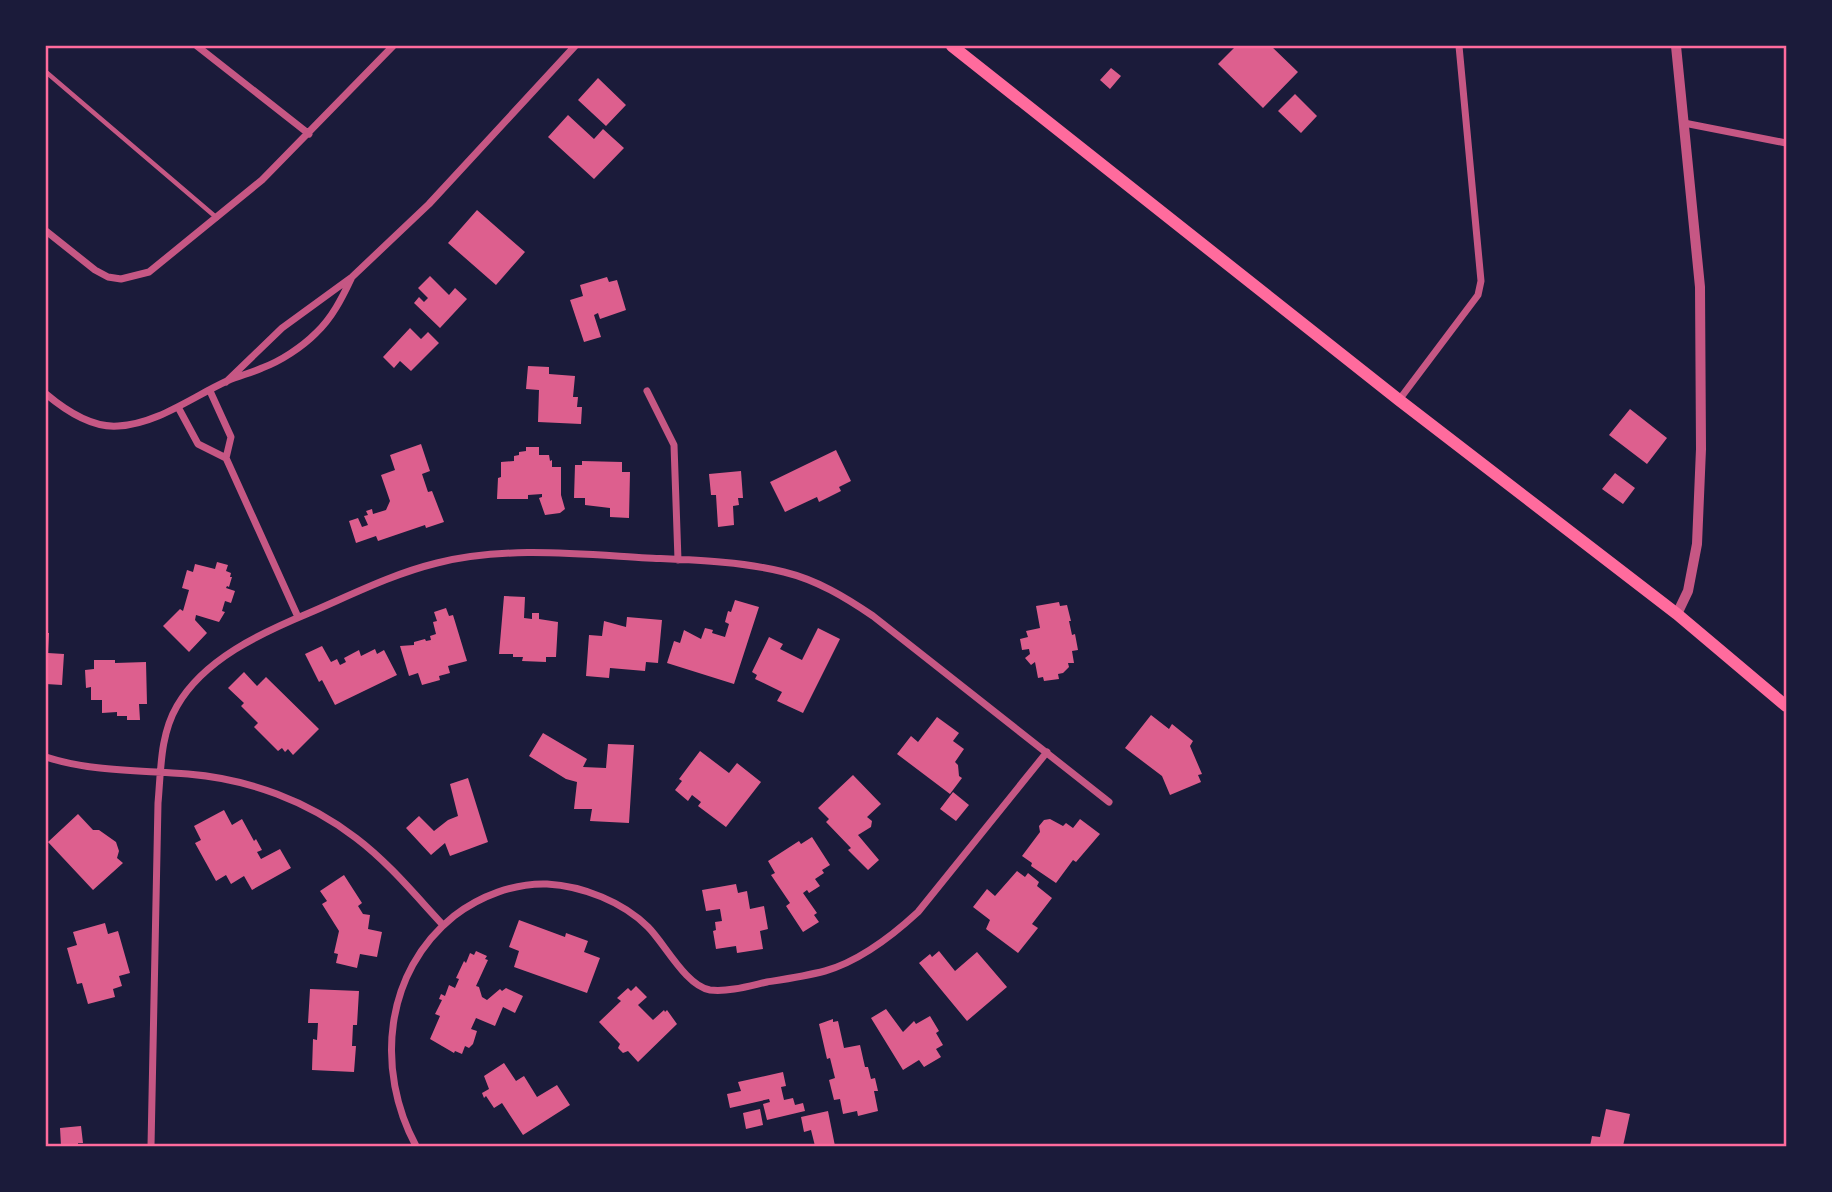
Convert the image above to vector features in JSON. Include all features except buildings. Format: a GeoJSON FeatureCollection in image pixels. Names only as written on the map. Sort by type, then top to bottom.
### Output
{"type":"FeatureCollection","features":[{"type":"Feature","properties":{"kind":"main road"},"geometry":{"type":"LineString","coordinates":[[952,46],[1399,400],[1677,614],[1787,706]]}},
{"type":"Feature","properties":{"kind":"street"},"geometry":{"type":"LineString","coordinates":[[197,46],[309,134]]}},
{"type":"Feature","properties":{"kind":"street"},"geometry":{"type":"LineString","coordinates":[[46,231],[95,271],[108,277],[121,279],[149,272],[262,180],[393,46]]}},
{"type":"Feature","properties":{"kind":"street"},"geometry":{"type":"LineString","coordinates":[[226,382],[282,328],[352,277],[429,204],[575,46]]}},
{"type":"Feature","properties":{"kind":"street"},"geometry":{"type":"LineString","coordinates":[[1399,400],[1478,295],[1481,281],[1460,46]]}},
{"type":"Feature","properties":{"kind":"street"},"geometry":{"type":"LineString","coordinates":[[1676,46],[1700,286],[1701,449],[1697,544],[1688,591],[1677,614]]}},
{"type":"Feature","properties":{"kind":"street"},"geometry":{"type":"LineString","coordinates":[[1684,123],[1787,143]]}},
{"type":"Feature","properties":{"kind":"street"},"geometry":{"type":"LineString","coordinates":[[46,394],[78,416],[97,424],[116,427],[138,424],[226,382],[265,368],[300,346],[317,332],[341,300],[352,277]]}},
{"type":"Feature","properties":{"kind":"street"},"geometry":{"type":"LineString","coordinates":[[210,391],[231,437],[226,458],[298,617]]}},
{"type":"Feature","properties":{"kind":"street"},"geometry":{"type":"LineString","coordinates":[[647,391],[674,445],[678,560]]}},
{"type":"Feature","properties":{"kind":"street"},"geometry":{"type":"LineString","coordinates":[[178,407],[198,444],[226,458]]}},
{"type":"Feature","properties":{"kind":"street"},"geometry":{"type":"LineString","coordinates":[[151,1146],[160,773],[167,724],[178,703],[192,687],[215,663],[233,650],[298,617],[396,576],[437,563],[484,555],[532,553],[734,564],[784,572],[832,589],[873,616],[1109,802]]}},
{"type":"Feature","properties":{"kind":"street"},"geometry":{"type":"LineString","coordinates":[[416,1146],[400,1105],[392,1073],[391,1038],[397,999],[414,961],[443,925],[472,902],[510,888],[547,884],[584,890],[618,904],[646,925],[696,985],[709,989],[732,990],[827,970],[864,953],[893,935],[918,912],[1046,752]]}},
{"type":"Feature","properties":{"kind":"street"},"geometry":{"type":"LineString","coordinates":[[46,757],[101,769],[189,774],[252,786],[291,799],[327,817],[357,839],[385,863],[443,925]]}},
{"type":"Feature","properties":{"kind":"lane"},"geometry":{"type":"LineString","coordinates":[[46,72],[217,218]]}}]}
